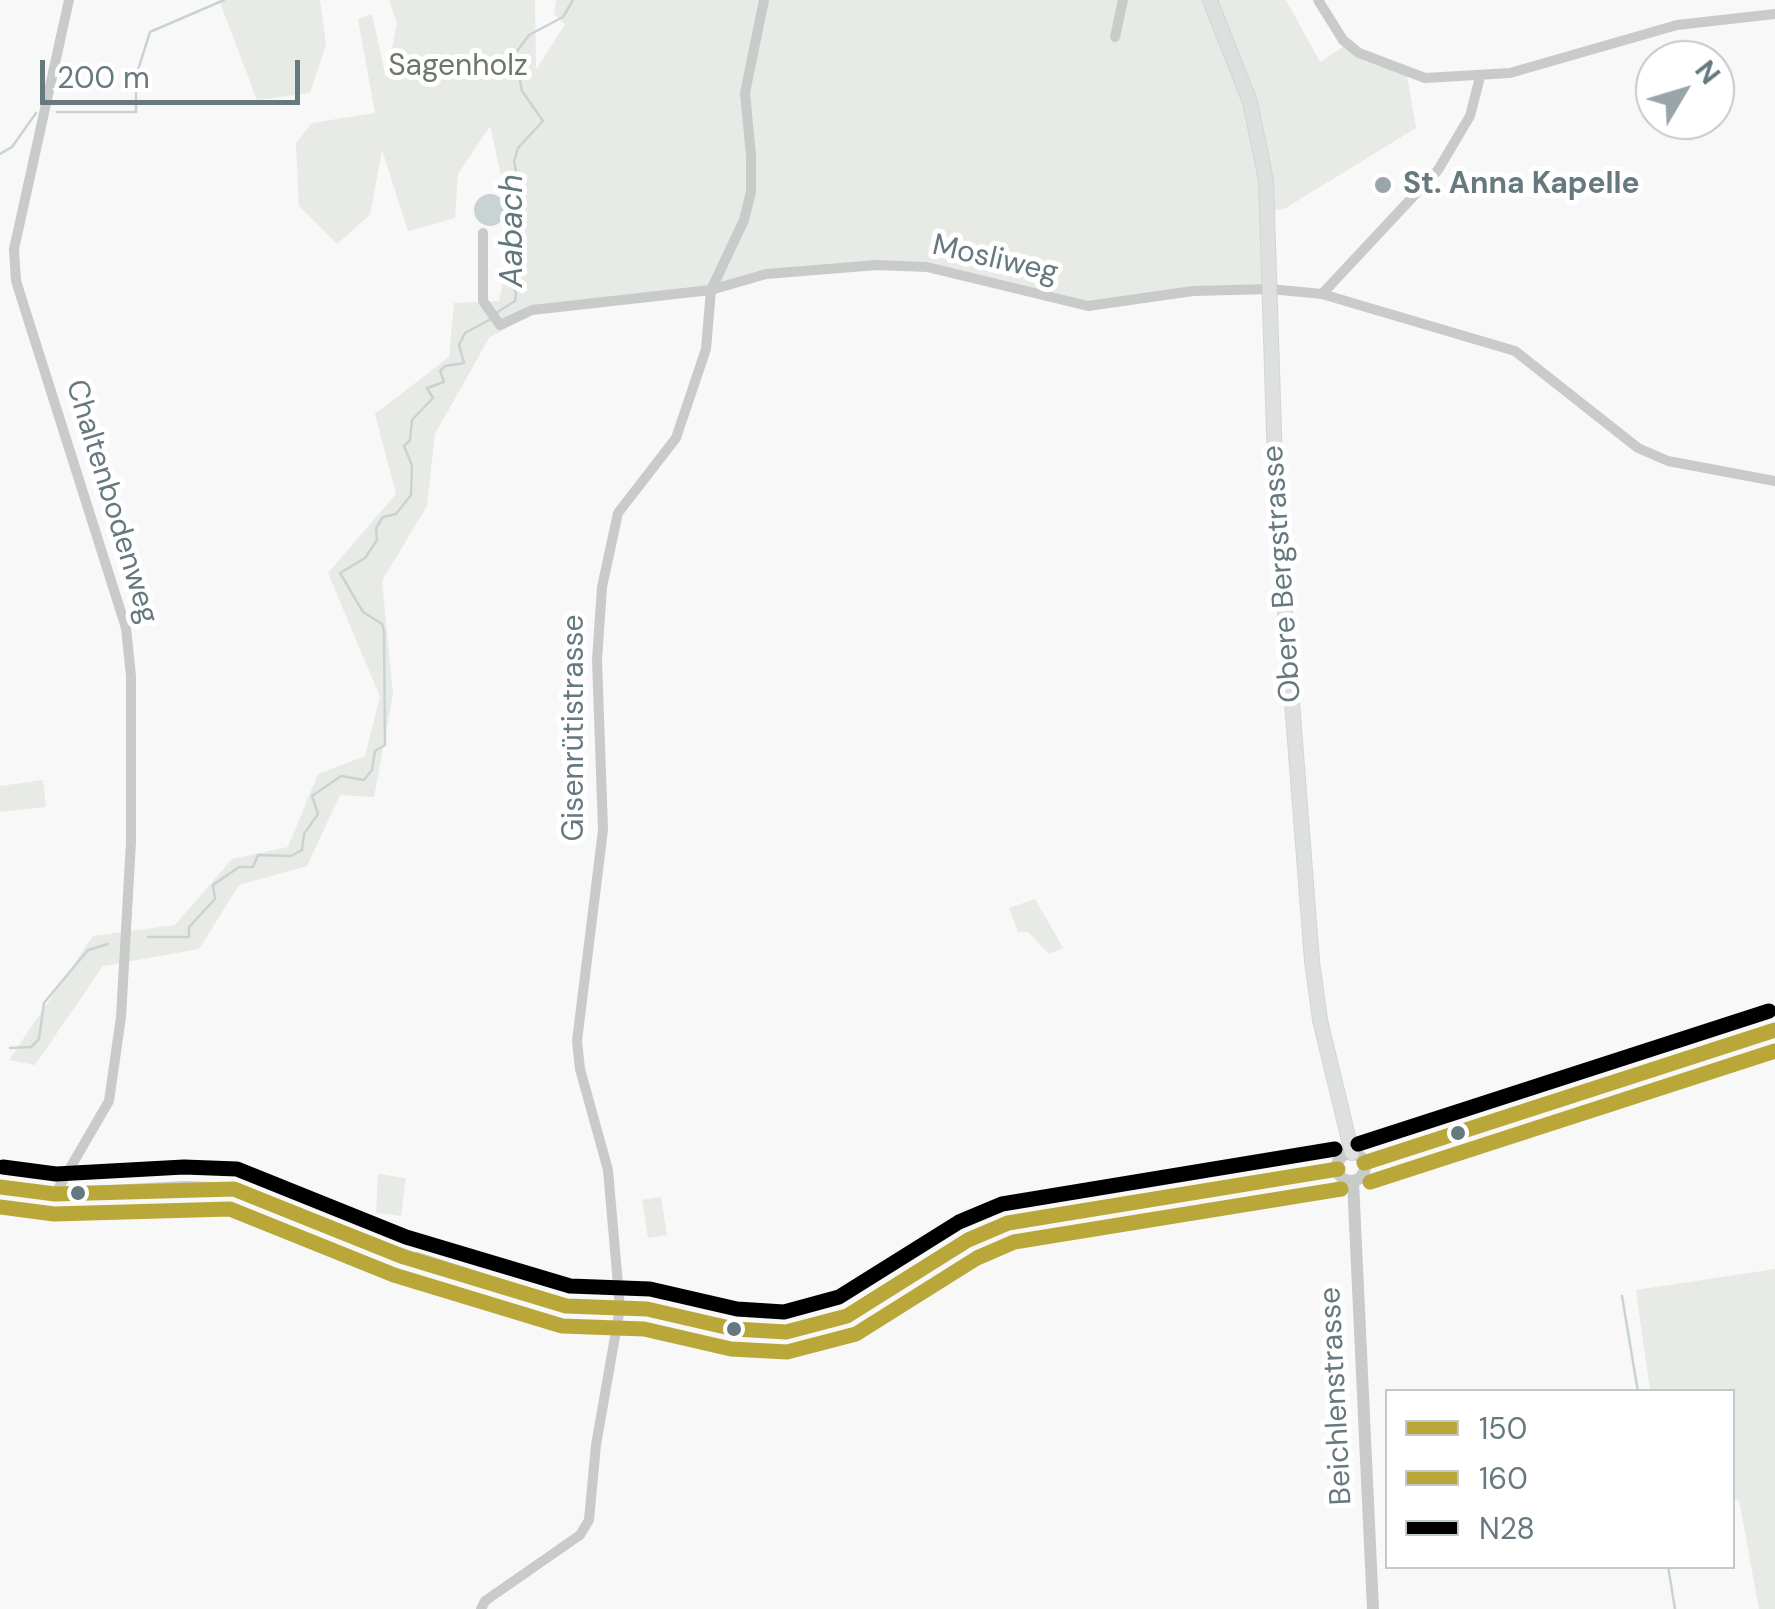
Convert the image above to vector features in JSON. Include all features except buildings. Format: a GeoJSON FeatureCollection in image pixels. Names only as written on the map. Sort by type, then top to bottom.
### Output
{"type":"FeatureCollection","features":[{"type":"Feature","properties":{"kind":"main road","name":"Obere Bergstrasse"},"geometry":{"type":"LineString","coordinates":[[1210,0],[1257,126],[1266,180],[1283,601],[1312,961],[1320,1020],[1352,1153]]}},
{"type":"Feature","properties":{"kind":"street","name":"Chaltenbodenweg"},"geometry":{"type":"LineString","coordinates":[[55,1194],[110,1101],[121,1017],[131,842],[131,676],[126,628],[16,281],[14,249],[69,0]]}},
{"type":"Feature","properties":{"kind":"street","name":"Gisenrütistrasse"},"geometry":{"type":"LineString","coordinates":[[480,1609],[485,1601],[580,1535],[589,1520],[596,1445],[620,1308],[608,1170],[580,1069],[577,1041],[603,830],[596,660],[602,587],[618,513],[676,438],[706,348],[711,290],[744,220],[751,192],[745,93],[764,0]]}},
{"type":"Feature","properties":{"kind":"street"},"geometry":{"type":"LineString","coordinates":[[1115,37],[1123,0]]}},
{"type":"Feature","properties":{"kind":"street"},"geometry":{"type":"LineString","coordinates":[[1318,0],[1343,40],[1359,53],[1425,78],[1510,74],[1677,25],[1775,14]]}},
{"type":"Feature","properties":{"kind":"street"},"geometry":{"type":"LineString","coordinates":[[1322,294],[1438,170],[1470,116],[1480,77]]}},
{"type":"Feature","properties":{"kind":"street","name":"Mosliweg"},"geometry":{"type":"LineString","coordinates":[[483,233],[483,302],[500,325],[532,310],[711,290],[766,274],[877,264],[927,268],[1088,306],[1193,291],[1270,289],[1322,294],[1515,351],[1638,448],[1668,462],[1775,481]]}},
{"type":"Feature","properties":{"kind":"street"},"geometry":{"type":"LineString","coordinates":[[1364,1163],[1775,1030]]}},
{"type":"Feature","properties":{"kind":"street"},"geometry":{"type":"LineString","coordinates":[[1352,1153],[1364,1163],[1363,1174],[1353,1180],[1343,1178],[1338,1170],[1341,1158],[1352,1153]]}},
{"type":"Feature","properties":{"kind":"street"},"geometry":{"type":"LineString","coordinates":[[1,1189],[55,1194],[185,1186],[234,1189],[414,1258],[566,1306],[664,1312],[734,1329],[786,1332],[836,1321],[881,1297],[968,1240],[1008,1223],[1338,1170]]}},
{"type":"Feature","properties":{"kind":"street","name":"Beichlenstrasse"},"geometry":{"type":"LineString","coordinates":[[1353,1180],[1374,1609]]}},
{"type":"Feature","properties":{"kind":"green space","name":"Sagenholz"},"geometry":{"type":"Polygon","coordinates":[[[219,0],[320,0],[326,44],[310,93],[257,100],[219,0]]]}},
{"type":"Feature","properties":{"kind":"green space"},"geometry":{"type":"Polygon","coordinates":[[[389,0],[535,0],[536,70],[565,24],[554,14],[556,0],[1205,0],[1254,131],[1270,289],[1088,306],[927,267],[825,267],[711,290],[541,309],[489,338],[435,434],[427,506],[382,581],[393,694],[374,797],[340,795],[307,866],[239,885],[199,949],[103,966],[35,1065],[9,1060],[93,936],[175,925],[232,859],[288,847],[318,774],[365,756],[380,697],[328,573],[396,494],[375,414],[449,357],[454,303],[499,301],[514,233],[490,126],[458,174],[455,218],[408,231],[382,150],[370,215],[337,244],[299,206],[296,143],[312,123],[375,113],[358,19],[372,14],[386,78],[397,23],[389,0]]]}},
{"type":"Feature","properties":{"kind":"green space"},"geometry":{"type":"Polygon","coordinates":[[[1215,0],[1286,0],[1320,62],[1344,46],[1367,62],[1407,75],[1416,128],[1284,209],[1273,210],[1215,0]]]}},
{"type":"Feature","properties":{"kind":"green space"},"geometry":{"type":"Polygon","coordinates":[[[43,780],[46,807],[0,812],[0,786],[43,780]]]}},
{"type":"Feature","properties":{"kind":"green space"},"geometry":{"type":"Polygon","coordinates":[[[1035,899],[1063,948],[1049,954],[1028,932],[1018,932],[1009,908],[1035,899]]]}},
{"type":"Feature","properties":{"kind":"green space"},"geometry":{"type":"Polygon","coordinates":[[[378,1174],[406,1178],[401,1216],[376,1213],[378,1174]]]}},
{"type":"Feature","properties":{"kind":"green space"},"geometry":{"type":"Polygon","coordinates":[[[661,1197],[667,1235],[648,1238],[642,1200],[661,1197]]]}},
{"type":"Feature","properties":{"kind":"green space"},"geometry":{"type":"Polygon","coordinates":[[[1775,1269],[1775,1609],[1759,1609],[1739,1500],[1735,1501],[1735,1389],[1650,1389],[1636,1290],[1775,1269]]]}},
{"type":"Feature","properties":{"kind":"shaded area"},"geometry":{"type":"Polygon","coordinates":[[[490,194],[501,199],[506,210],[501,221],[490,226],[479,221],[474,210],[479,199],[490,194]]]}},
{"type":"Feature","properties":{"kind":"waterway"},"geometry":{"type":"LineString","coordinates":[[57,112],[136,112],[136,76],[150,32],[224,0]]}},
{"type":"Feature","properties":{"kind":"waterway","name":"Aabach"},"geometry":{"type":"LineString","coordinates":[[496,313],[515,301],[516,294],[509,273],[519,187],[514,161],[518,148],[543,121],[522,91],[515,54],[529,35],[563,17],[573,0]]}},
{"type":"Feature","properties":{"kind":"waterway"},"geometry":{"type":"LineString","coordinates":[[0,154],[12,147],[36,113]]}},
{"type":"Feature","properties":{"kind":"waterway","name":"Aabach"},"geometry":{"type":"LineString","coordinates":[[148,937],[189,937],[189,927],[215,899],[213,885],[239,867],[253,867],[258,855],[291,856],[302,850],[304,834],[318,814],[312,796],[341,776],[364,780],[372,770],[375,751],[385,745],[384,631],[382,624],[363,612],[340,573],[365,558],[377,540],[376,528],[383,517],[396,514],[411,495],[412,465],[404,446],[410,440],[412,420],[433,398],[427,388],[444,382],[440,371],[445,366],[464,363],[459,345],[465,333],[491,319]]}},
{"type":"Feature","properties":{"kind":"waterway","name":"Aabach"},"geometry":{"type":"LineString","coordinates":[[10,1048],[31,1047],[39,1039],[44,1003],[88,950],[108,944]]}},
{"type":"Feature","properties":{"kind":"waterway"},"geometry":{"type":"LineString","coordinates":[[1622,1296],[1638,1389]]}},
{"type":"Feature","properties":{"kind":"waterway"},"geometry":{"type":"LineString","coordinates":[[1668,1569],[1675,1609]]}},
{"type":"Feature","properties":{"kind":"transit line","name":"N28"},"geometry":{"type":"LineString","coordinates":[[1358,1144],[1769,1011]]}},
{"type":"Feature","properties":{"kind":"transit line","name":"150"},"geometry":{"type":"LineString","coordinates":[[1364,1163],[1775,1030]]}},
{"type":"Feature","properties":{"kind":"transit line","name":"160"},"geometry":{"type":"LineString","coordinates":[[1370,1182],[1775,1051]]}},
{"type":"Feature","properties":{"kind":"transit line","name":"N28"},"geometry":{"type":"LineString","coordinates":[[3,1167],[56,1174],[184,1167],[237,1169],[406,1237],[570,1286],[650,1289],[737,1309],[784,1312],[839,1297],[959,1222],[1002,1204],[1335,1149]]}},
{"type":"Feature","properties":{"kind":"transit line","name":"150"},"geometry":{"type":"LineString","coordinates":[[0,1187],[55,1194],[234,1189],[401,1256],[566,1306],[647,1309],[734,1329],[786,1332],[847,1316],[968,1240],[1008,1223],[1338,1169]]}},
{"type":"Feature","properties":{"kind":"transit line","name":"160"},"geometry":{"type":"LineString","coordinates":[[0,1207],[54,1214],[230,1209],[394,1275],[562,1326],[644,1329],[731,1349],[787,1352],[856,1334],[977,1258],[1014,1242],[1341,1189]]}},
{"type":"Feature","properties":{"kind":"place","name":"St. Anna Kapelle"},"geometry":{"type":"Point","coordinates":[1383,185]}}]}
